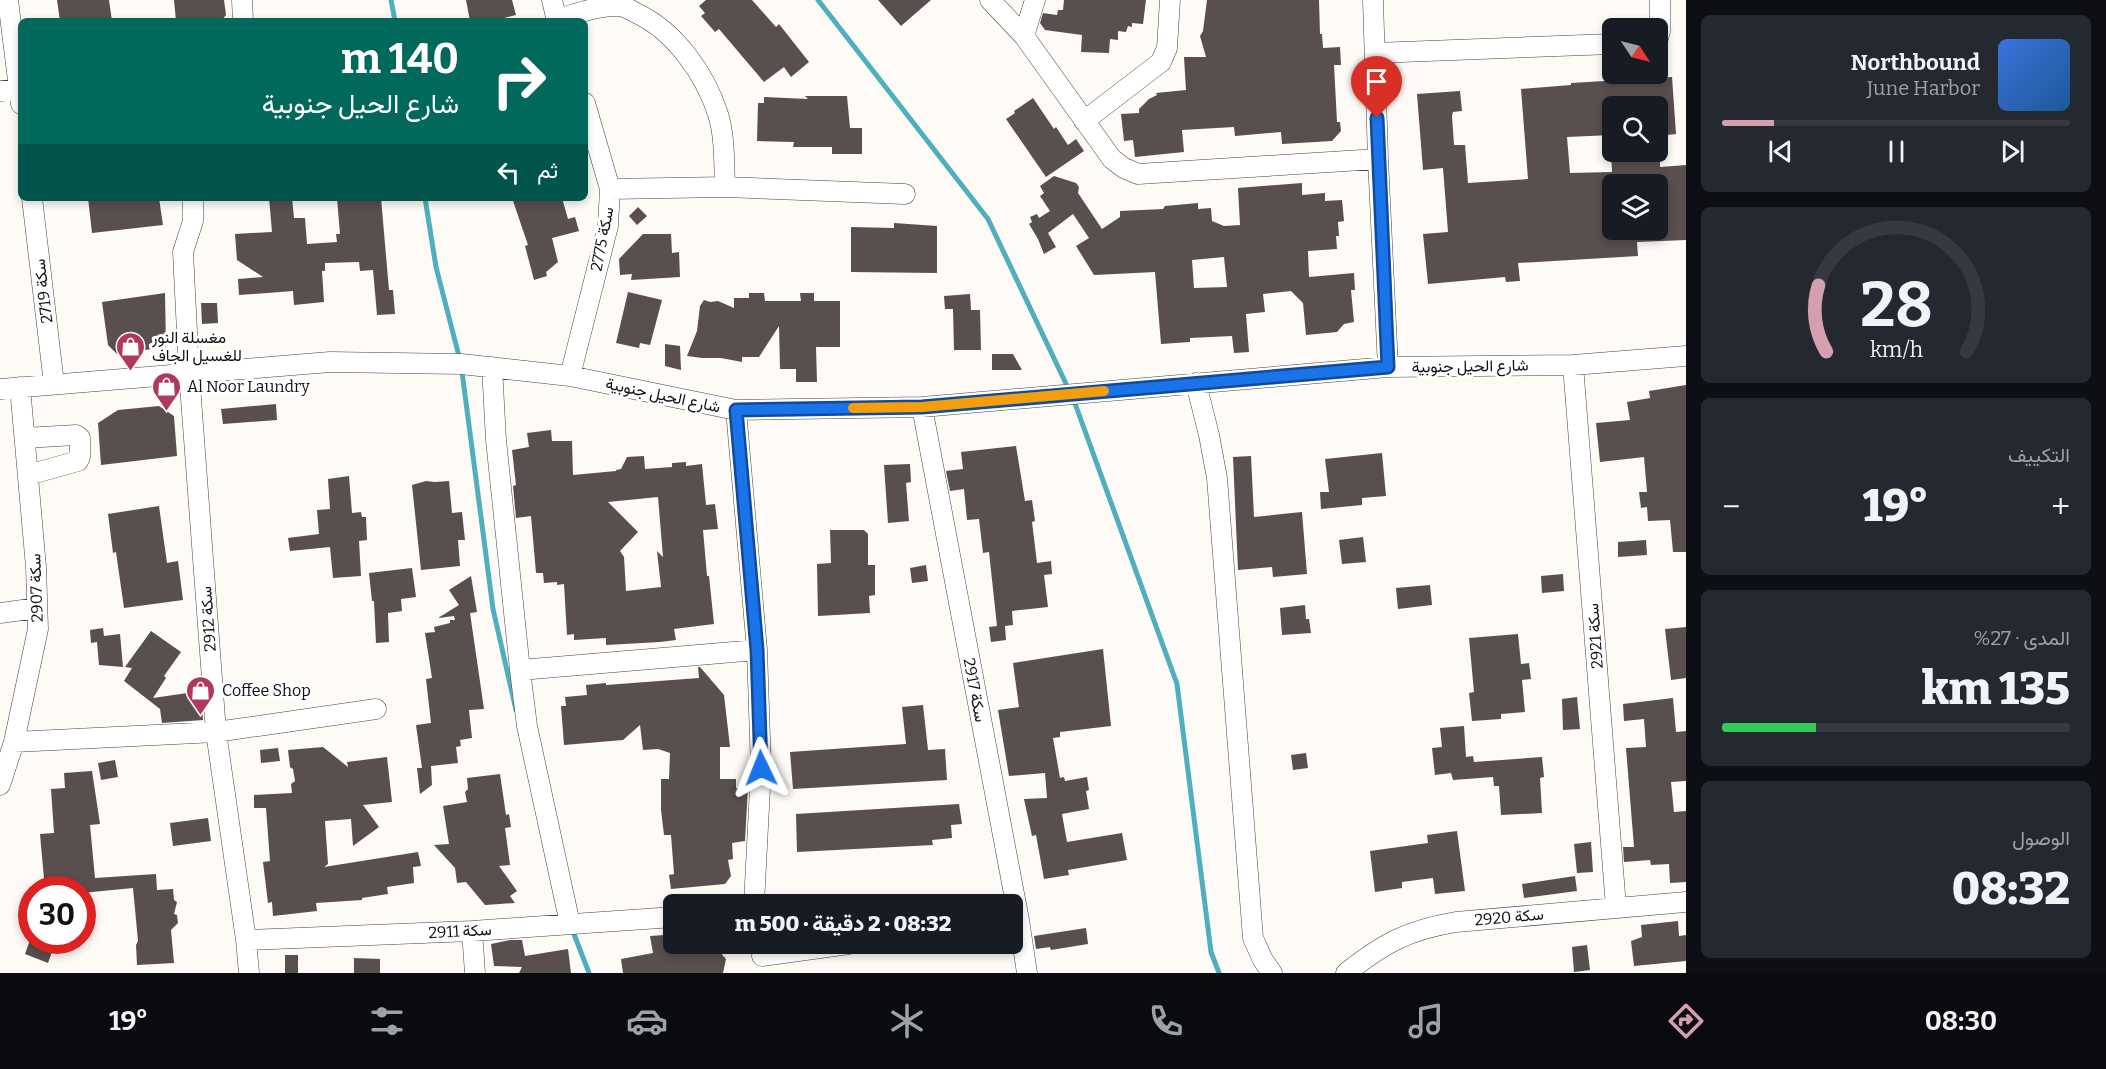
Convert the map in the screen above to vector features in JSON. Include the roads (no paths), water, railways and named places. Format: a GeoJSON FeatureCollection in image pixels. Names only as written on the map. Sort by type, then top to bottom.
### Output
{"type":"FeatureCollection","features":[{"type":"Feature","properties":{"kind":"street"},"geometry":{"type":"LineString","coordinates":[[8,0],[13,95]]}},
{"type":"Feature","properties":{"kind":"street"},"geometry":{"type":"LineString","coordinates":[[242,0],[243,18]]}},
{"type":"Feature","properties":{"kind":"street"},"geometry":{"type":"LineString","coordinates":[[552,0],[556,18]]}},
{"type":"Feature","properties":{"kind":"street"},"geometry":{"type":"LineString","coordinates":[[990,0],[1024,36],[1083,122],[1112,159],[1138,174],[1377,159]]}},
{"type":"Feature","properties":{"kind":"street"},"geometry":{"type":"LineString","coordinates":[[1024,36],[1035,0]]}},
{"type":"Feature","properties":{"kind":"street"},"geometry":{"type":"LineString","coordinates":[[1083,122],[1161,62],[1167,48],[1170,0]]}},
{"type":"Feature","properties":{"kind":"street"},"geometry":{"type":"LineString","coordinates":[[1373,0],[1377,159],[1388,367]]}},
{"type":"Feature","properties":{"kind":"street"},"geometry":{"type":"LineString","coordinates":[[1660,0],[1660,18]]}},
{"type":"Feature","properties":{"kind":"street"},"geometry":{"type":"LineString","coordinates":[[564,18],[602,7],[622,6],[647,18],[673,38],[704,83],[718,114],[722,132],[725,187]]}},
{"type":"Feature","properties":{"kind":"street"},"geometry":{"type":"LineString","coordinates":[[1375,53],[1602,44]]}},
{"type":"Feature","properties":{"kind":"street","name":"سكة 2775"},"geometry":{"type":"LineString","coordinates":[[570,376],[608,226],[610,189],[588,113]]}},
{"type":"Feature","properties":{"kind":"street"},"geometry":{"type":"LineString","coordinates":[[610,189],[725,187],[905,194]]}},
{"type":"Feature","properties":{"kind":"street","name":"سكة 2719"},"geometry":{"type":"LineString","coordinates":[[32,201],[54,384]]}},
{"type":"Feature","properties":{"kind":"street","name":"سكة 2912"},"geometry":{"type":"LineString","coordinates":[[193,201],[193,221],[183,252],[189,372],[216,732],[249,973]]}},
{"type":"Feature","properties":{"kind":"street","name":"شارع الحيل جنوبية"},"geometry":{"type":"LineString","coordinates":[[0,389],[330,362],[460,364],[570,376],[736,410],[922,407],[1388,367],[1573,365],[1686,356]]}},
{"type":"Feature","properties":{"kind":"street","name":"سكة 2921"},"geometry":{"type":"LineString","coordinates":[[1573,365],[1616,907]]}},
{"type":"Feature","properties":{"kind":"street"},"geometry":{"type":"LineString","coordinates":[[492,367],[496,440],[527,726],[570,924]]}},
{"type":"Feature","properties":{"kind":"street"},"geometry":{"type":"LineString","coordinates":[[1196,383],[1217,478],[1253,938],[1272,973]]}},
{"type":"Feature","properties":{"kind":"street","name":"سكة 2907"},"geometry":{"type":"LineString","coordinates":[[0,785],[14,742],[38,629],[36,567],[20,387]]}},
{"type":"Feature","properties":{"kind":"street","name":"سكة 2917"},"geometry":{"type":"LineString","coordinates":[[922,407],[1011,894]]}},
{"type":"Feature","properties":{"kind":"street"},"geometry":{"type":"LineString","coordinates":[[736,410],[757,650],[761,768],[755,894]]}},
{"type":"Feature","properties":{"kind":"street"},"geometry":{"type":"LineString","coordinates":[[25,438],[76,435],[80,438],[78,461],[28,474]]}},
{"type":"Feature","properties":{"kind":"street"},"geometry":{"type":"LineString","coordinates":[[0,613],[37,608]]}},
{"type":"Feature","properties":{"kind":"street"},"geometry":{"type":"LineString","coordinates":[[520,670],[757,650]]}},
{"type":"Feature","properties":{"kind":"street"},"geometry":{"type":"LineString","coordinates":[[14,742],[216,732],[376,709]]}},
{"type":"Feature","properties":{"kind":"street","name":"سكة 2920"},"geometry":{"type":"LineString","coordinates":[[1346,973],[1372,952],[1398,937],[1428,927],[1456,922],[1686,902]]}},
{"type":"Feature","properties":{"kind":"street","name":"سكة 2911"},"geometry":{"type":"LineString","coordinates":[[246,940],[472,931],[663,918]]}},
{"type":"Feature","properties":{"kind":"street"},"geometry":{"type":"LineString","coordinates":[[472,931],[475,973]]}},
{"type":"Feature","properties":{"kind":"street"},"geometry":{"type":"LineString","coordinates":[[762,957],[782,954]]}},
{"type":"Feature","properties":{"kind":"street","name":"سكة 2917"},"geometry":{"type":"LineString","coordinates":[[1023,954],[1027,973]]}},
{"type":"Feature","properties":{"kind":"waterway"},"geometry":{"type":"LineString","coordinates":[[391,0],[394,18]]}},
{"type":"Feature","properties":{"kind":"waterway"},"geometry":{"type":"LineString","coordinates":[[818,0],[988,219],[1069,390]]}},
{"type":"Feature","properties":{"kind":"waterway"},"geometry":{"type":"LineString","coordinates":[[425,201],[436,267],[461,364],[493,609],[516,710]]}},
{"type":"Feature","properties":{"kind":"waterway"},"geometry":{"type":"LineString","coordinates":[[1073,398],[1177,684],[1211,952],[1219,973]]}},
{"type":"Feature","properties":{"kind":"waterway"},"geometry":{"type":"LineString","coordinates":[[572,929],[589,973]]}},
{"type":"Feature","properties":{"kind":"place","name":"مغسلة النور للغسيل الجاف"},"geometry":{"type":"Point","coordinates":[131,372]}},
{"type":"Feature","properties":{"kind":"place","name":"Al Noor Laundry"},"geometry":{"type":"Point","coordinates":[166,412]}},
{"type":"Feature","properties":{"kind":"place","name":"Coffee Shop"},"geometry":{"type":"Point","coordinates":[201,716]}}]}
